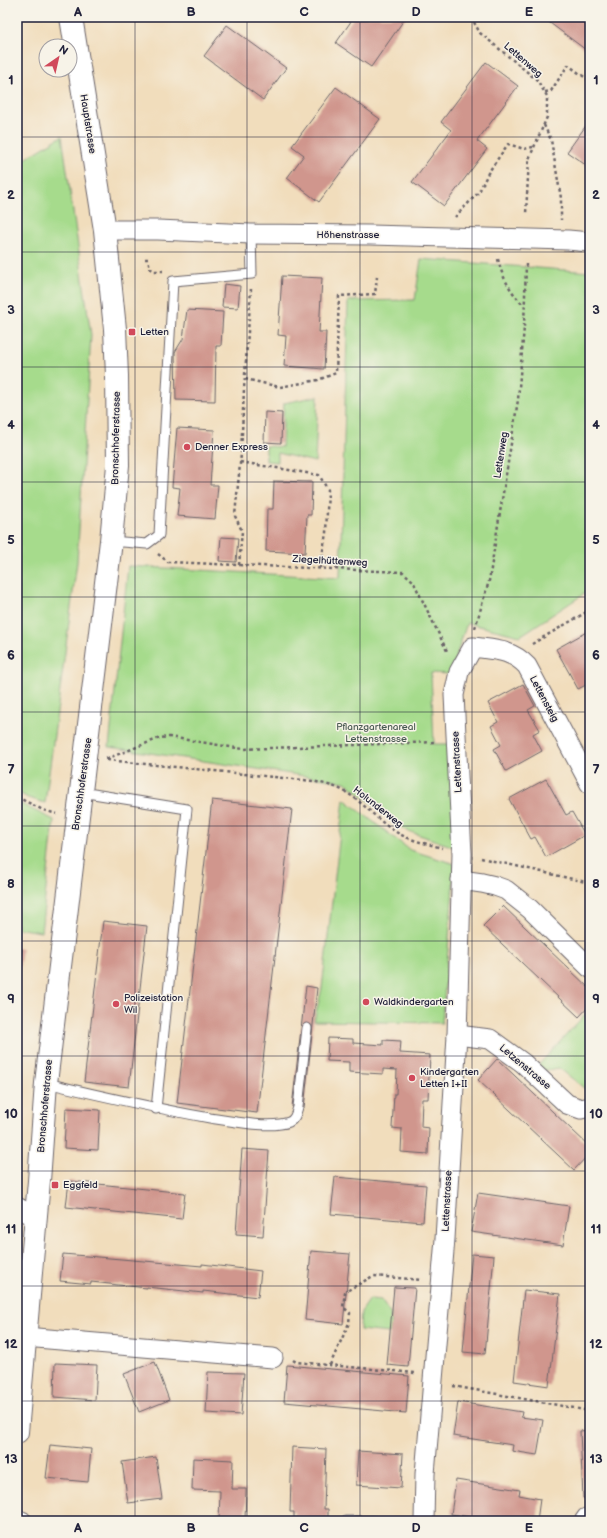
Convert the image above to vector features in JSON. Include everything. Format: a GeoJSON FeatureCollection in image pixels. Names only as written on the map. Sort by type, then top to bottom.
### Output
{"type":"FeatureCollection","features":[{"type":"Feature","properties":{"kind":"main road","name":"Hauptstrasse"},"geometry":{"type":"LineString","coordinates":[[71,17],[105,230]]}},
{"type":"Feature","properties":{"kind":"main road","name":"Bronschhoferstrasse"},"geometry":{"type":"LineString","coordinates":[[17,1432],[19,1388],[25,1337],[26,1212],[46,1083],[111,541],[118,465],[115,329],[105,230]]}},
{"type":"Feature","properties":{"kind":"street","name":"Höhenstrasse"},"geometry":{"type":"LineString","coordinates":[[105,230],[158,230],[252,234],[370,234],[590,242]]}},
{"type":"Feature","properties":{"kind":"street","name":"Lettenstrasse"},"geometry":{"type":"LineString","coordinates":[[424,1521],[425,1474],[445,1231],[456,1035],[462,854],[454,695],[459,672],[473,647]]}},
{"type":"Feature","properties":{"kind":"street","name":"Lettensteig"},"geometry":{"type":"LineString","coordinates":[[473,647],[506,652],[515,656],[527,666],[590,784]]}},
{"type":"Feature","properties":{"kind":"street"},"geometry":{"type":"LineString","coordinates":[[461,880],[489,884],[506,890],[530,909],[590,968]]}},
{"type":"Feature","properties":{"kind":"street","name":"Letzenstrasse"},"geometry":{"type":"LineString","coordinates":[[456,1035],[490,1039],[523,1063],[567,1104],[581,1109],[590,1107]]}},
{"type":"Feature","properties":{"kind":"street"},"geometry":{"type":"LineString","coordinates":[[25,1337],[273,1358]]}},
{"type":"Feature","properties":{"kind":"street"},"geometry":{"type":"LineString","coordinates":[[17,1520],[22,1521]]}},
{"type":"Feature","properties":{"kind":"lane"},"geometry":{"type":"LineString","coordinates":[[111,541],[147,544],[159,535],[173,281],[252,274],[252,234]]}},
{"type":"Feature","properties":{"kind":"lane"},"geometry":{"type":"LineString","coordinates":[[81,792],[188,809],[156,1109]]}},
{"type":"Feature","properties":{"kind":"lane"},"geometry":{"type":"LineString","coordinates":[[46,1083],[156,1109],[242,1124],[275,1124],[288,1122],[294,1119],[298,1108],[307,1028]]}},
{"type":"Feature","properties":{"kind":"lane"},"geometry":{"type":"LineString","coordinates":[[578,1521],[582,1514],[590,1511]]}},
{"type":"Feature","properties":{"kind":"lane"},"geometry":{"type":"LineString","coordinates":[[345,1521],[374,1521]]}},
{"type":"Feature","properties":{"kind":"path","name":"Lettenweg"},"geometry":{"type":"LineString","coordinates":[[471,17],[480,33],[537,80],[547,96],[547,117],[529,160],[526,214]]}},
{"type":"Feature","properties":{"kind":"path"},"geometry":{"type":"LineString","coordinates":[[545,92],[551,90],[568,65],[590,81]]}},
{"type":"Feature","properties":{"kind":"path"},"geometry":{"type":"LineString","coordinates":[[543,125],[551,140],[561,198],[561,240]]}},
{"type":"Feature","properties":{"kind":"path"},"geometry":{"type":"LineString","coordinates":[[444,237],[446,226],[479,192],[488,173],[508,144],[524,149],[534,147]]}},
{"type":"Feature","properties":{"kind":"path"},"geometry":{"type":"LineString","coordinates":[[496,238],[496,254],[501,272],[512,293],[524,306]]}},
{"type":"Feature","properties":{"kind":"path"},"geometry":{"type":"LineString","coordinates":[[145,259],[148,259],[150,268],[154,271],[168,271],[173,281]]}},
{"type":"Feature","properties":{"kind":"path","name":"Lettenweg"},"geometry":{"type":"LineString","coordinates":[[473,647],[480,607],[489,581],[518,400],[526,264]]}},
{"type":"Feature","properties":{"kind":"path"},"geometry":{"type":"LineString","coordinates":[[239,565],[242,531],[235,516],[250,323],[252,274]]}},
{"type":"Feature","properties":{"kind":"path"},"geometry":{"type":"LineString","coordinates":[[245,379],[280,387],[318,380],[336,374],[339,296],[375,294],[377,277]]}},
{"type":"Feature","properties":{"kind":"path"},"geometry":{"type":"LineString","coordinates":[[240,462],[319,475],[328,490],[326,533],[320,568]]}},
{"type":"Feature","properties":{"kind":"path","name":"Ziegelhüttenweg"},"geometry":{"type":"LineString","coordinates":[[147,544],[168,562],[320,568],[398,572],[407,574],[413,581],[454,665],[459,672]]}},
{"type":"Feature","properties":{"kind":"path"},"geometry":{"type":"LineString","coordinates":[[536,642],[590,610]]}},
{"type":"Feature","properties":{"kind":"path","name":"Holunderweg"},"geometry":{"type":"LineString","coordinates":[[457,741],[243,749],[160,738],[104,760],[313,781],[327,784],[351,795],[386,825],[402,835],[462,854],[590,883]]}},
{"type":"Feature","properties":{"kind":"path"},"geometry":{"type":"LineString","coordinates":[[17,797],[43,810],[58,815]]}},
{"type":"Feature","properties":{"kind":"path"},"geometry":{"type":"LineString","coordinates":[[330,1365],[349,1323],[350,1313],[343,1307],[345,1292],[373,1276],[441,1281]]}},
{"type":"Feature","properties":{"kind":"path"},"geometry":{"type":"LineString","coordinates":[[273,1358],[289,1358],[296,1362],[433,1378],[590,1411]]}},
{"type":"Feature","properties":{"kind":"green space"},"geometry":{"type":"Polygon","coordinates":[[[62,136],[91,335],[77,562],[45,803],[28,798],[17,792],[17,164],[62,136]]]}},
{"type":"Feature","properties":{"kind":"green space","name":"Pflanzgartenareal Lettenstrasse"},"geometry":{"type":"Polygon","coordinates":[[[421,259],[590,272],[590,590],[520,636],[467,623],[450,674],[431,673],[434,744],[452,744],[457,848],[405,830],[345,782],[109,747],[128,566],[340,578],[348,301],[415,300],[421,259]]]}},
{"type":"Feature","properties":{"kind":"green space"},"geometry":{"type":"Polygon","coordinates":[[[318,396],[315,462],[278,453],[278,462],[266,461],[266,446],[282,447],[284,403],[318,396]]]}},
{"type":"Feature","properties":{"kind":"green space"},"geometry":{"type":"Polygon","coordinates":[[[344,799],[410,850],[455,864],[442,1023],[314,1021],[322,988],[344,799]]]}},
{"type":"Feature","properties":{"kind":"green space"},"geometry":{"type":"Polygon","coordinates":[[[17,802],[54,820],[41,932],[17,928],[17,802]]]}},
{"type":"Feature","properties":{"kind":"green space"},"geometry":{"type":"Polygon","coordinates":[[[590,1009],[589,1097],[589,1092],[559,1068],[540,1071],[536,1068],[590,1009]]]}},
{"type":"Feature","properties":{"kind":"green space"},"geometry":{"type":"Polygon","coordinates":[[[370,1299],[381,1300],[391,1315],[390,1333],[360,1330],[361,1312],[370,1299]]]}},
{"type":"Feature","properties":{"kind":"building"},"geometry":{"type":"Polygon","coordinates":[[[354,17],[406,17],[371,67],[336,43],[354,17]]]}},
{"type":"Feature","properties":{"kind":"building"},"geometry":{"type":"Polygon","coordinates":[[[542,17],[590,17],[590,53],[542,17]]]}},
{"type":"Feature","properties":{"kind":"building"},"geometry":{"type":"Polygon","coordinates":[[[227,25],[286,68],[263,100],[204,56],[227,25]]]}},
{"type":"Feature","properties":{"kind":"building"},"geometry":{"type":"Polygon","coordinates":[[[486,62],[518,86],[477,141],[487,149],[444,206],[412,182],[451,130],[441,122],[486,62]]]}},
{"type":"Feature","properties":{"kind":"building"},"geometry":{"type":"Polygon","coordinates":[[[336,87],[380,119],[319,202],[287,178],[304,155],[292,146],[336,87]]]}},
{"type":"Feature","properties":{"kind":"building"},"geometry":{"type":"Polygon","coordinates":[[[590,120],[590,168],[567,152],[590,120]]]}},
{"type":"Feature","properties":{"kind":"building"},"geometry":{"type":"Polygon","coordinates":[[[282,276],[322,278],[319,332],[326,332],[324,369],[284,366],[286,336],[278,335],[282,276]]]}},
{"type":"Feature","properties":{"kind":"building"},"geometry":{"type":"Polygon","coordinates":[[[224,284],[240,286],[238,308],[222,307],[224,284]]]}},
{"type":"Feature","properties":{"kind":"building"},"geometry":{"type":"Polygon","coordinates":[[[187,310],[223,312],[221,346],[216,346],[215,401],[176,400],[175,352],[183,339],[187,310]]]}},
{"type":"Feature","properties":{"kind":"building"},"geometry":{"type":"Polygon","coordinates":[[[265,412],[282,413],[281,443],[264,442],[265,412]]]}},
{"type":"Feature","properties":{"kind":"building"},"geometry":{"type":"Polygon","coordinates":[[[177,428],[214,430],[210,485],[218,485],[215,519],[177,516],[180,488],[172,487],[177,428]]]}},
{"type":"Feature","properties":{"kind":"building"},"geometry":{"type":"Polygon","coordinates":[[[274,481],[312,482],[311,515],[307,515],[305,553],[266,551],[267,509],[273,509],[274,481]]]}},
{"type":"Feature","properties":{"kind":"building"},"geometry":{"type":"Polygon","coordinates":[[[221,537],[238,538],[236,562],[219,561],[221,537]]]}},
{"type":"Feature","properties":{"kind":"building"},"geometry":{"type":"Polygon","coordinates":[[[590,630],[590,683],[578,689],[556,649],[590,630]]]}},
{"type":"Feature","properties":{"kind":"building"},"geometry":{"type":"Polygon","coordinates":[[[523,684],[535,706],[528,710],[540,730],[533,734],[542,751],[506,771],[494,749],[501,745],[491,726],[498,722],[488,703],[523,684]]]}},
{"type":"Feature","properties":{"kind":"building"},"geometry":{"type":"Polygon","coordinates":[[[546,779],[566,815],[572,812],[585,835],[546,857],[535,837],[531,839],[509,799],[546,779]]]}},
{"type":"Feature","properties":{"kind":"building"},"geometry":{"type":"Polygon","coordinates":[[[212,800],[292,809],[257,1113],[177,1103],[212,800]]]}},
{"type":"Feature","properties":{"kind":"building"},"geometry":{"type":"Polygon","coordinates":[[[503,906],[590,989],[590,1005],[579,1017],[483,926],[503,906]]]}},
{"type":"Feature","properties":{"kind":"building","name":"Polizeistation Wil"},"geometry":{"type":"Polygon","coordinates":[[[103,921],[147,926],[129,1087],[84,1082],[103,921]]]}},
{"type":"Feature","properties":{"kind":"building"},"geometry":{"type":"Polygon","coordinates":[[[17,948],[22,949],[18,977],[17,977],[17,948]]]}},
{"type":"Feature","properties":{"kind":"building"},"geometry":{"type":"Polygon","coordinates":[[[306,986],[317,988],[304,1108],[292,1107],[306,986]]]}},
{"type":"Feature","properties":{"kind":"building"},"geometry":{"type":"Polygon","coordinates":[[[328,1038],[353,1039],[353,1043],[383,1045],[383,1040],[401,1041],[400,1053],[430,1055],[428,1099],[422,1099],[421,1127],[429,1128],[428,1154],[401,1152],[402,1129],[392,1128],[397,1070],[383,1069],[383,1074],[349,1072],[349,1062],[327,1061],[328,1038]]]}},
{"type":"Feature","properties":{"kind":"building"},"geometry":{"type":"Polygon","coordinates":[[[497,1059],[590,1147],[590,1153],[574,1170],[478,1080],[497,1059]]]}},
{"type":"Feature","properties":{"kind":"building"},"geometry":{"type":"Polygon","coordinates":[[[66,1108],[100,1110],[98,1150],[64,1148],[66,1108]]]}},
{"type":"Feature","properties":{"kind":"building"},"geometry":{"type":"Polygon","coordinates":[[[242,1149],[269,1151],[263,1236],[236,1234],[242,1149]]]}},
{"type":"Feature","properties":{"kind":"building"},"geometry":{"type":"Polygon","coordinates":[[[335,1177],[426,1185],[423,1222],[331,1214],[335,1177]]]}},
{"type":"Feature","properties":{"kind":"building"},"geometry":{"type":"Polygon","coordinates":[[[69,1181],[185,1193],[182,1219],[66,1207],[69,1181]]]}},
{"type":"Feature","properties":{"kind":"building"},"geometry":{"type":"Polygon","coordinates":[[[478,1193],[569,1206],[563,1245],[471,1232],[478,1193]]]}},
{"type":"Feature","properties":{"kind":"building"},"geometry":{"type":"Polygon","coordinates":[[[311,1251],[350,1254],[343,1324],[305,1320],[311,1251]]]}},
{"type":"Feature","properties":{"kind":"building"},"geometry":{"type":"Polygon","coordinates":[[[63,1254],[202,1266],[202,1264],[261,1271],[258,1297],[203,1291],[203,1293],[91,1282],[91,1284],[60,1281],[63,1254]]]}},
{"type":"Feature","properties":{"kind":"building"},"geometry":{"type":"Polygon","coordinates":[[[472,1254],[494,1256],[485,1354],[463,1352],[472,1254]]]}},
{"type":"Feature","properties":{"kind":"building"},"geometry":{"type":"Polygon","coordinates":[[[394,1287],[415,1288],[408,1367],[387,1365],[394,1287]]]}},
{"type":"Feature","properties":{"kind":"building"},"geometry":{"type":"Polygon","coordinates":[[[524,1290],[560,1294],[549,1386],[514,1381],[524,1290]]]}},
{"type":"Feature","properties":{"kind":"building"},"geometry":{"type":"Polygon","coordinates":[[[155,1362],[169,1400],[139,1412],[124,1374],[155,1362]]]}},
{"type":"Feature","properties":{"kind":"building"},"geometry":{"type":"Polygon","coordinates":[[[55,1363],[97,1365],[95,1400],[54,1397],[55,1363]]]}},
{"type":"Feature","properties":{"kind":"building"},"geometry":{"type":"Polygon","coordinates":[[[287,1365],[409,1376],[406,1413],[284,1402],[287,1365]]]}},
{"type":"Feature","properties":{"kind":"building"},"geometry":{"type":"Polygon","coordinates":[[[208,1372],[244,1373],[241,1415],[206,1413],[208,1372]]]}},
{"type":"Feature","properties":{"kind":"building"},"geometry":{"type":"Polygon","coordinates":[[[458,1402],[522,1412],[521,1417],[543,1420],[537,1455],[512,1451],[513,1445],[453,1436],[458,1402]]]}},
{"type":"Feature","properties":{"kind":"building"},"geometry":{"type":"Polygon","coordinates":[[[590,1430],[590,1498],[583,1498],[580,1431],[590,1430]]]}},
{"type":"Feature","properties":{"kind":"building"},"geometry":{"type":"Polygon","coordinates":[[[50,1445],[91,1449],[88,1482],[46,1478],[50,1445]]]}},
{"type":"Feature","properties":{"kind":"building"},"geometry":{"type":"Polygon","coordinates":[[[292,1447],[326,1449],[324,1509],[328,1509],[328,1521],[294,1521],[294,1512],[290,1512],[292,1447]]]}},
{"type":"Feature","properties":{"kind":"building"},"geometry":{"type":"Polygon","coordinates":[[[358,1451],[403,1454],[401,1488],[356,1485],[358,1451]]]}},
{"type":"Feature","properties":{"kind":"building"},"geometry":{"type":"Polygon","coordinates":[[[156,1457],[162,1499],[128,1503],[122,1462],[156,1457]]]}},
{"type":"Feature","properties":{"kind":"building"},"geometry":{"type":"Polygon","coordinates":[[[193,1458],[233,1460],[232,1489],[246,1489],[245,1521],[219,1521],[220,1491],[192,1490],[193,1458]]]}},
{"type":"Feature","properties":{"kind":"building"},"geometry":{"type":"Polygon","coordinates":[[[456,1480],[520,1490],[519,1495],[540,1499],[537,1521],[495,1521],[451,1514],[456,1480]]]}},
{"type":"Feature","properties":{"kind":"place","name":"Letten"},"geometry":{"type":"Point","coordinates":[132,332]}},
{"type":"Feature","properties":{"kind":"place","name":"Denner Express"},"geometry":{"type":"Point","coordinates":[187,447]}},
{"type":"Feature","properties":{"kind":"place","name":"Waldkindergarten"},"geometry":{"type":"Point","coordinates":[366,1002]}},
{"type":"Feature","properties":{"kind":"place","name":"Polizeistation Wil"},"geometry":{"type":"Point","coordinates":[116,1004]}},
{"type":"Feature","properties":{"kind":"place","name":"Kindergarten Letten I+II"},"geometry":{"type":"Point","coordinates":[412,1078]}},
{"type":"Feature","properties":{"kind":"place","name":"Eggfeld"},"geometry":{"type":"Point","coordinates":[55,1185]}}]}
